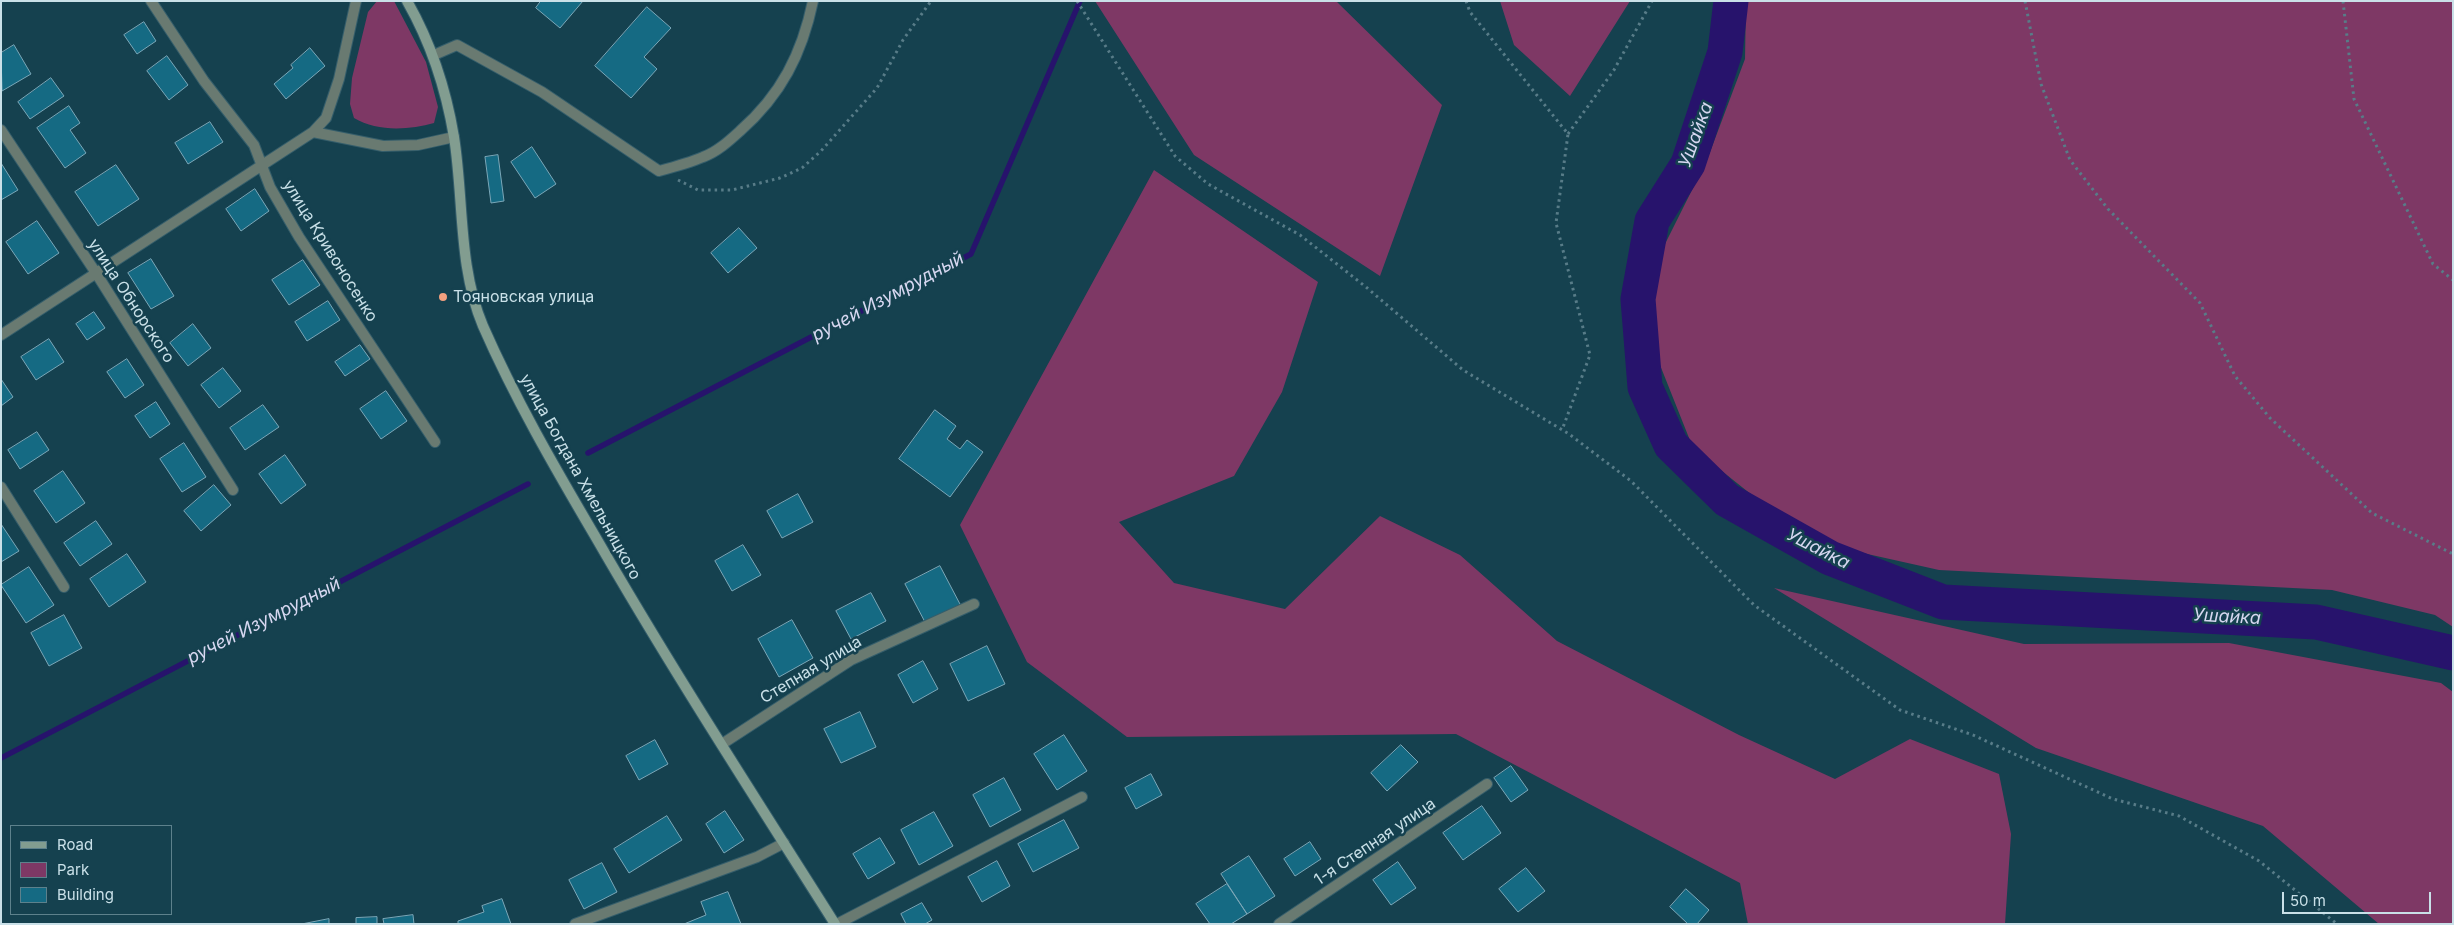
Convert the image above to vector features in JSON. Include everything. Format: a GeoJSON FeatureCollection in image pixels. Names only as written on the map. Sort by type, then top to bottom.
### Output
{"type":"FeatureCollection","features":[{"type":"Feature","properties":{"kind":"street","name":"улица Кривоносенко"},"geometry":{"type":"LineString","coordinates":[[151,1],[204,81],[254,145],[264,165],[270,187],[299,237],[435,442]]}},
{"type":"Feature","properties":{"kind":"street"},"geometry":{"type":"LineString","coordinates":[[1,335],[313,132],[326,118],[339,79],[356,1]]}},
{"type":"Feature","properties":{"kind":"street","name":"улица Богдана Хмельницкого"},"geometry":{"type":"LineString","coordinates":[[407,1],[434,55],[454,137],[463,240],[472,287],[482,323],[527,418],[642,617],[836,924]]}},
{"type":"Feature","properties":{"kind":"street"},"geometry":{"type":"LineString","coordinates":[[434,55],[457,45],[542,92],[659,171],[704,157],[728,142],[769,104],[785,80],[807,31],[813,1]]}},
{"type":"Feature","properties":{"kind":"street","name":"улица Обнорского"},"geometry":{"type":"LineString","coordinates":[[1,130],[96,273],[232,490]]}},
{"type":"Feature","properties":{"kind":"street"},"geometry":{"type":"LineString","coordinates":[[313,132],[383,146],[418,145],[454,137]]}},
{"type":"Feature","properties":{"kind":"street"},"geometry":{"type":"LineString","coordinates":[[1,487],[64,587]]}},
{"type":"Feature","properties":{"kind":"street","name":"Степная улица"},"geometry":{"type":"LineString","coordinates":[[722,744],[851,660],[974,604]]}},
{"type":"Feature","properties":{"kind":"street","name":"1-я Степная улица"},"geometry":{"type":"LineString","coordinates":[[1279,924],[1487,784]]}},
{"type":"Feature","properties":{"kind":"street"},"geometry":{"type":"LineString","coordinates":[[836,924],[1082,797]]}},
{"type":"Feature","properties":{"kind":"street"},"geometry":{"type":"LineString","coordinates":[[575,924],[757,857],[784,843]]}},
{"type":"Feature","properties":{"kind":"path"},"geometry":{"type":"LineString","coordinates":[[659,171],[698,190],[732,190],[780,178],[802,168],[821,151],[877,88],[903,40],[930,1]]}},
{"type":"Feature","properties":{"kind":"path"},"geometry":{"type":"LineString","coordinates":[[1077,1],[1176,156],[1208,184],[1300,235],[1366,287],[1463,370],[1562,430],[1631,481],[1754,604],[1900,710],[1972,735],[2113,799],[2179,816],[2259,861],[2336,924]]}},
{"type":"Feature","properties":{"kind":"path"},"geometry":{"type":"LineString","coordinates":[[1466,1],[1470,12],[1568,134]]}},
{"type":"Feature","properties":{"kind":"path"},"geometry":{"type":"LineString","coordinates":[[1562,430],[1590,355],[1556,223],[1568,134],[1614,70],[1652,1]]}},
{"type":"Feature","properties":{"kind":"path"},"geometry":{"type":"LineString","coordinates":[[2026,1],[2041,84],[2070,160],[2108,209],[2200,303],[2235,376],[2270,418],[2372,513],[2453,554]]}},
{"type":"Feature","properties":{"kind":"path"},"geometry":{"type":"LineString","coordinates":[[2343,1],[2354,98],[2433,264],[2453,280]]}},
{"type":"Feature","properties":{"kind":"green space"},"geometry":{"type":"Polygon","coordinates":[[[377,1],[394,1],[426,62],[438,107],[434,123],[404,128],[383,128],[363,123],[354,118],[350,104],[352,78],[368,12],[377,1]]]}},
{"type":"Feature","properties":{"kind":"green space"},"geometry":{"type":"Polygon","coordinates":[[[1095,1],[1336,1],[1442,105],[1380,276],[1194,155],[1095,1]]]}},
{"type":"Feature","properties":{"kind":"green space"},"geometry":{"type":"Polygon","coordinates":[[[1500,1],[1630,1],[1570,96],[1514,45],[1500,1]]]}},
{"type":"Feature","properties":{"kind":"green space"},"geometry":{"type":"Polygon","coordinates":[[[1746,1],[2453,1],[2453,627],[2435,615],[2332,590],[1939,570],[1836,547],[1762,503],[1693,448],[1660,365],[1651,320],[1656,262],[1707,160],[1745,59],[1746,1]]]}},
{"type":"Feature","properties":{"kind":"green space"},"geometry":{"type":"Polygon","coordinates":[[[1154,170],[1318,282],[1282,392],[1234,476],[1119,522],[1174,583],[1285,609],[1380,516],[1460,555],[1557,641],[1739,735],[1835,779],[1910,739],[1999,774],[2011,834],[2005,924],[1748,924],[1740,883],[1456,734],[1127,737],[1027,662],[960,525],[1154,170]]]}},
{"type":"Feature","properties":{"kind":"green space"},"geometry":{"type":"Polygon","coordinates":[[[1774,588],[2024,644],[2229,643],[2441,683],[2453,692],[2453,924],[2379,924],[2263,826],[2036,748],[1774,588]]]}},
{"type":"Feature","properties":{"kind":"building"},"geometry":{"type":"Polygon","coordinates":[[[541,1],[583,1],[560,28],[536,8],[541,1]]]}},
{"type":"Feature","properties":{"kind":"building"},"geometry":{"type":"Polygon","coordinates":[[[647,7],[671,28],[644,57],[657,69],[631,98],[595,66],[647,7]]]}},
{"type":"Feature","properties":{"kind":"building"},"geometry":{"type":"Polygon","coordinates":[[[144,22],[156,41],[137,54],[124,35],[144,22]]]}},
{"type":"Feature","properties":{"kind":"building"},"geometry":{"type":"Polygon","coordinates":[[[14,45],[31,74],[2,91],[1,53],[14,45]]]}},
{"type":"Feature","properties":{"kind":"building"},"geometry":{"type":"Polygon","coordinates":[[[310,48],[325,66],[286,99],[274,84],[293,68],[291,65],[310,48]]]}},
{"type":"Feature","properties":{"kind":"building"},"geometry":{"type":"Polygon","coordinates":[[[167,56],[188,85],[169,100],[147,71],[167,56]]]}},
{"type":"Feature","properties":{"kind":"building"},"geometry":{"type":"Polygon","coordinates":[[[51,78],[64,96],[30,119],[18,102],[51,78]]]}},
{"type":"Feature","properties":{"kind":"building"},"geometry":{"type":"Polygon","coordinates":[[[69,106],[80,123],[70,130],[86,153],[65,168],[37,128],[69,106]]]}},
{"type":"Feature","properties":{"kind":"building"},"geometry":{"type":"Polygon","coordinates":[[[210,122],[223,142],[188,164],[175,143],[210,122]]]}},
{"type":"Feature","properties":{"kind":"building"},"geometry":{"type":"Polygon","coordinates":[[[532,147],[556,184],[535,198],[511,162],[532,147]]]}},
{"type":"Feature","properties":{"kind":"building"},"geometry":{"type":"Polygon","coordinates":[[[498,155],[504,201],[491,203],[485,157],[498,155]]]}},
{"type":"Feature","properties":{"kind":"building"},"geometry":{"type":"Polygon","coordinates":[[[1,163],[18,190],[1,200],[1,163]]]}},
{"type":"Feature","properties":{"kind":"building"},"geometry":{"type":"Polygon","coordinates":[[[116,165],[139,199],[98,226],[75,192],[116,165]]]}},
{"type":"Feature","properties":{"kind":"building"},"geometry":{"type":"Polygon","coordinates":[[[255,189],[269,211],[241,231],[226,209],[255,189]]]}},
{"type":"Feature","properties":{"kind":"building"},"geometry":{"type":"Polygon","coordinates":[[[37,221],[59,253],[28,274],[6,242],[37,221]]]}},
{"type":"Feature","properties":{"kind":"building"},"geometry":{"type":"Polygon","coordinates":[[[739,228],[757,248],[728,273],[711,253],[739,228]]]}},
{"type":"Feature","properties":{"kind":"building"},"geometry":{"type":"Polygon","coordinates":[[[151,259],[174,296],[151,309],[128,273],[151,259]]]}},
{"type":"Feature","properties":{"kind":"building"},"geometry":{"type":"Polygon","coordinates":[[[303,260],[320,285],[289,305],[272,280],[303,260]]]}},
{"type":"Feature","properties":{"kind":"building"},"geometry":{"type":"Polygon","coordinates":[[[328,301],[340,320],[307,341],[295,322],[328,301]]]}},
{"type":"Feature","properties":{"kind":"building"},"geometry":{"type":"Polygon","coordinates":[[[94,312],[105,328],[87,340],[76,324],[94,312]]]}},
{"type":"Feature","properties":{"kind":"building"},"geometry":{"type":"Polygon","coordinates":[[[193,324],[211,348],[188,366],[170,343],[193,324]]]}},
{"type":"Feature","properties":{"kind":"building"},"geometry":{"type":"Polygon","coordinates":[[[49,339],[64,362],[36,380],[21,357],[49,339]]]}},
{"type":"Feature","properties":{"kind":"building"},"geometry":{"type":"Polygon","coordinates":[[[360,345],[370,359],[345,376],[335,362],[360,345]]]}},
{"type":"Feature","properties":{"kind":"building"},"geometry":{"type":"Polygon","coordinates":[[[127,359],[144,385],[125,398],[107,372],[127,359]]]}},
{"type":"Feature","properties":{"kind":"building"},"geometry":{"type":"Polygon","coordinates":[[[223,368],[241,391],[219,408],[201,385],[223,368]]]}},
{"type":"Feature","properties":{"kind":"building"},"geometry":{"type":"Polygon","coordinates":[[[1,379],[13,397],[1,406],[1,379]]]}},
{"type":"Feature","properties":{"kind":"building"},"geometry":{"type":"Polygon","coordinates":[[[386,391],[407,421],[381,439],[360,409],[386,391]]]}},
{"type":"Feature","properties":{"kind":"building"},"geometry":{"type":"Polygon","coordinates":[[[156,402],[170,424],[150,438],[135,416],[156,402]]]}},
{"type":"Feature","properties":{"kind":"building"},"geometry":{"type":"Polygon","coordinates":[[[263,405],[279,427],[245,450],[230,428],[263,405]]]}},
{"type":"Feature","properties":{"kind":"building"},"geometry":{"type":"Polygon","coordinates":[[[935,410],[956,426],[947,439],[960,449],[967,440],[983,452],[950,497],[899,459],[935,410]]]}},
{"type":"Feature","properties":{"kind":"building"},"geometry":{"type":"Polygon","coordinates":[[[37,432],[49,450],[20,469],[8,450],[37,432]]]}},
{"type":"Feature","properties":{"kind":"building"},"geometry":{"type":"Polygon","coordinates":[[[184,443],[206,477],[182,492],[160,459],[184,443]]]}},
{"type":"Feature","properties":{"kind":"building"},"geometry":{"type":"Polygon","coordinates":[[[285,455],[306,485],[281,504],[259,474],[285,455]]]}},
{"type":"Feature","properties":{"kind":"building"},"geometry":{"type":"Polygon","coordinates":[[[63,471],[85,503],[56,523],[34,491],[63,471]]]}},
{"type":"Feature","properties":{"kind":"building"},"geometry":{"type":"Polygon","coordinates":[[[214,485],[231,505],[201,531],[184,511],[214,485]]]}},
{"type":"Feature","properties":{"kind":"building"},"geometry":{"type":"Polygon","coordinates":[[[798,494],[813,522],[782,538],[767,511],[798,494]]]}},
{"type":"Feature","properties":{"kind":"building"},"geometry":{"type":"Polygon","coordinates":[[[96,521],[112,544],[80,566],[64,543],[96,521]]]}},
{"type":"Feature","properties":{"kind":"building"},"geometry":{"type":"Polygon","coordinates":[[[1,524],[19,551],[1,562],[1,524]]]}},
{"type":"Feature","properties":{"kind":"building"},"geometry":{"type":"Polygon","coordinates":[[[743,545],[761,575],[732,591],[715,561],[743,545]]]}},
{"type":"Feature","properties":{"kind":"building"},"geometry":{"type":"Polygon","coordinates":[[[127,554],[146,582],[109,607],[90,579],[127,554]]]}},
{"type":"Feature","properties":{"kind":"building"},"geometry":{"type":"Polygon","coordinates":[[[940,566],[961,606],[926,624],[905,584],[940,566]]]}},
{"type":"Feature","properties":{"kind":"building"},"geometry":{"type":"Polygon","coordinates":[[[29,567],[54,605],[26,623],[1,585],[29,567]]]}},
{"type":"Feature","properties":{"kind":"building"},"geometry":{"type":"Polygon","coordinates":[[[871,593],[886,621],[851,639],[836,611],[871,593]]]}},
{"type":"Feature","properties":{"kind":"building"},"geometry":{"type":"Polygon","coordinates":[[[64,615],[82,648],[49,666],[31,633],[64,615]]]}},
{"type":"Feature","properties":{"kind":"building"},"geometry":{"type":"Polygon","coordinates":[[[792,620],[813,658],[779,677],[758,639],[792,620]]]}},
{"type":"Feature","properties":{"kind":"building"},"geometry":{"type":"Polygon","coordinates":[[[987,646],[1005,684],[968,701],[950,664],[987,646]]]}},
{"type":"Feature","properties":{"kind":"building"},"geometry":{"type":"Polygon","coordinates":[[[923,661],[938,689],[913,703],[898,675],[923,661]]]}},
{"type":"Feature","properties":{"kind":"building"},"geometry":{"type":"Polygon","coordinates":[[[860,712],[876,747],[841,763],[824,729],[860,712]]]}},
{"type":"Feature","properties":{"kind":"building"},"geometry":{"type":"Polygon","coordinates":[[[1064,735],[1087,771],[1057,790],[1034,754],[1064,735]]]}},
{"type":"Feature","properties":{"kind":"building"},"geometry":{"type":"Polygon","coordinates":[[[655,740],[668,764],[639,780],[626,756],[655,740]]]}},
{"type":"Feature","properties":{"kind":"building"},"geometry":{"type":"Polygon","coordinates":[[[1401,745],[1418,762],[1387,791],[1371,773],[1401,745]]]}},
{"type":"Feature","properties":{"kind":"building"},"geometry":{"type":"Polygon","coordinates":[[[1511,766],[1528,790],[1511,802],[1494,778],[1511,766]]]}},
{"type":"Feature","properties":{"kind":"building"},"geometry":{"type":"Polygon","coordinates":[[[1151,774],[1162,795],[1136,809],[1125,788],[1151,774]]]}},
{"type":"Feature","properties":{"kind":"building"},"geometry":{"type":"Polygon","coordinates":[[[1004,778],[1021,810],[990,827],[973,795],[1004,778]]]}},
{"type":"Feature","properties":{"kind":"building"},"geometry":{"type":"Polygon","coordinates":[[[1482,806],[1501,833],[1463,860],[1443,833],[1482,806]]]}},
{"type":"Feature","properties":{"kind":"building"},"geometry":{"type":"Polygon","coordinates":[[[725,811],[744,840],[724,853],[706,824],[725,811]]]}},
{"type":"Feature","properties":{"kind":"building"},"geometry":{"type":"Polygon","coordinates":[[[934,812],[953,846],[919,865],[901,830],[934,812]]]}},
{"type":"Feature","properties":{"kind":"building"},"geometry":{"type":"Polygon","coordinates":[[[667,816],[682,840],[629,873],[614,849],[667,816]]]}},
{"type":"Feature","properties":{"kind":"building"},"geometry":{"type":"Polygon","coordinates":[[[1064,820],[1079,848],[1033,872],[1018,844],[1064,820]]]}},
{"type":"Feature","properties":{"kind":"building"},"geometry":{"type":"Polygon","coordinates":[[[880,838],[895,863],[868,879],[853,854],[880,838]]]}},
{"type":"Feature","properties":{"kind":"building"},"geometry":{"type":"Polygon","coordinates":[[[1310,842],[1321,859],[1295,876],[1284,859],[1310,842]]]}},
{"type":"Feature","properties":{"kind":"building"},"geometry":{"type":"Polygon","coordinates":[[[1249,856],[1275,896],[1247,914],[1221,874],[1249,856]]]}},
{"type":"Feature","properties":{"kind":"building"},"geometry":{"type":"Polygon","coordinates":[[[997,861],[1010,886],[982,902],[968,877],[997,861]]]}},
{"type":"Feature","properties":{"kind":"building"},"geometry":{"type":"Polygon","coordinates":[[[1398,862],[1416,888],[1391,905],[1373,880],[1398,862]]]}},
{"type":"Feature","properties":{"kind":"building"},"geometry":{"type":"Polygon","coordinates":[[[602,863],[617,892],[584,909],[569,880],[602,863]]]}},
{"type":"Feature","properties":{"kind":"building"},"geometry":{"type":"Polygon","coordinates":[[[1526,868],[1545,891],[1518,912],[1499,889],[1526,868]]]}},
{"type":"Feature","properties":{"kind":"building"},"geometry":{"type":"Polygon","coordinates":[[[1227,884],[1247,914],[1231,924],[1210,924],[1196,904],[1227,884]]]}},
{"type":"Feature","properties":{"kind":"building"},"geometry":{"type":"Polygon","coordinates":[[[1686,889],[1709,910],[1697,924],[1688,924],[1670,907],[1686,889]]]}},
{"type":"Feature","properties":{"kind":"building"},"geometry":{"type":"Polygon","coordinates":[[[728,892],[741,924],[684,924],[706,915],[701,902],[728,892]]]}},
{"type":"Feature","properties":{"kind":"building"},"geometry":{"type":"Polygon","coordinates":[[[502,899],[511,924],[458,924],[458,921],[484,912],[482,906],[502,899]]]}},
{"type":"Feature","properties":{"kind":"building"},"geometry":{"type":"Polygon","coordinates":[[[922,903],[932,920],[925,924],[906,924],[901,914],[922,903]]]}},
{"type":"Feature","properties":{"kind":"building"},"geometry":{"type":"Polygon","coordinates":[[[413,915],[414,924],[384,924],[383,919],[413,915]]]}},
{"type":"Feature","properties":{"kind":"building"},"geometry":{"type":"Polygon","coordinates":[[[377,917],[377,924],[356,924],[356,918],[377,917]]]}},
{"type":"Feature","properties":{"kind":"building"},"geometry":{"type":"Polygon","coordinates":[[[329,919],[329,924],[302,924],[329,919]]]}},
{"type":"Feature","properties":{"kind":"waterway","name":"ручей Изумрудный"},"geometry":{"type":"LineString","coordinates":[[588,453],[971,254],[1080,1]]}},
{"type":"Feature","properties":{"kind":"waterway","name":"Ушайка"},"geometry":{"type":"LineString","coordinates":[[1731,1],[1725,52],[1688,164],[1652,221],[1638,299],[1645,387],[1671,445],[1727,500],[1830,558],[1943,602],[2316,622],[2453,653]]}},
{"type":"Feature","properties":{"kind":"waterway","name":"ручей Изумрудный"},"geometry":{"type":"LineString","coordinates":[[1,758],[528,484]]}},
{"type":"Feature","properties":{"kind":"place","name":"Тояновская улица"},"geometry":{"type":"Point","coordinates":[443,297]}}]}
